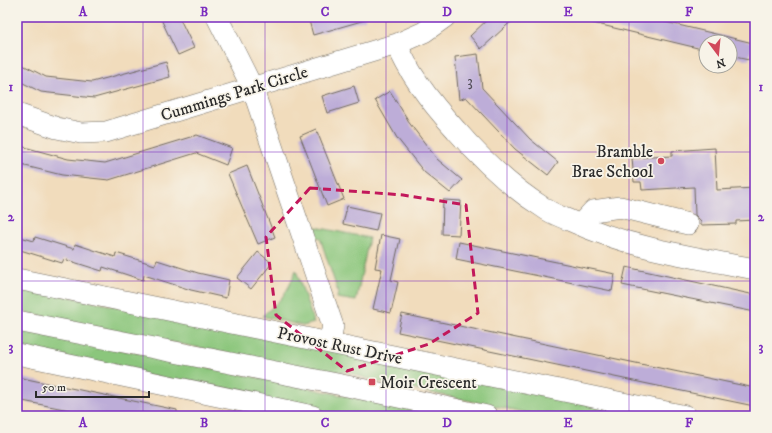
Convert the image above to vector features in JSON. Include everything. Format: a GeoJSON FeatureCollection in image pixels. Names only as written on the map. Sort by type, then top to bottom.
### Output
{"type":"FeatureCollection","features":[{"type":"Feature","properties":{"kind":"street"},"geometry":{"type":"LineString","coordinates":[[217,17],[252,88],[333,326],[330,344]]}},
{"type":"Feature","properties":{"kind":"street","name":"Cummings Park Circle"},"geometry":{"type":"LineString","coordinates":[[17,114],[57,128],[81,133],[106,132],[397,44],[424,32],[445,17]]}},
{"type":"Feature","properties":{"kind":"street"},"geometry":{"type":"LineString","coordinates":[[397,44],[402,56],[422,88],[448,121],[480,157],[519,191],[545,209],[580,225],[620,240],[650,248],[755,269]]}},
{"type":"Feature","properties":{"kind":"street"},"geometry":{"type":"LineString","coordinates":[[580,225],[592,211],[620,207],[688,224]]}},
{"type":"Feature","properties":{"kind":"street","name":"Provost Rust Drive"},"geometry":{"type":"LineString","coordinates":[[17,279],[686,416]]}},
{"type":"Feature","properties":{"kind":"street"},"geometry":{"type":"LineString","coordinates":[[17,320],[347,386],[487,416]]}},
{"type":"Feature","properties":{"kind":"street"},"geometry":{"type":"LineString","coordinates":[[17,354],[313,416]]}},
{"type":"Feature","properties":{"kind":"highlighted area"},"geometry":{"type":"Polygon","coordinates":[[[310,188],[403,195],[466,205],[478,313],[429,344],[347,371],[276,315],[266,237],[310,188]]]}},
{"type":"Feature","properties":{"kind":"green space"},"geometry":{"type":"Polygon","coordinates":[[[311,226],[369,238],[356,301],[337,298],[338,292],[320,238],[314,236],[311,226]]]}},
{"type":"Feature","properties":{"kind":"green space"},"geometry":{"type":"Polygon","coordinates":[[[296,270],[314,323],[303,326],[262,316],[283,296],[296,270]]]}},
{"type":"Feature","properties":{"kind":"green space"},"geometry":{"type":"Polygon","coordinates":[[[17,286],[647,416],[542,416],[379,382],[346,372],[305,369],[21,312],[17,311],[17,286]]]}},
{"type":"Feature","properties":{"kind":"green space"},"geometry":{"type":"Polygon","coordinates":[[[17,328],[443,416],[340,416],[17,349],[17,328]]]}},
{"type":"Feature","properties":{"kind":"building"},"geometry":{"type":"Polygon","coordinates":[[[160,17],[179,17],[194,48],[178,55],[160,17]]]}},
{"type":"Feature","properties":{"kind":"building"},"geometry":{"type":"Polygon","coordinates":[[[308,17],[365,17],[365,20],[313,35],[308,17]]]}},
{"type":"Feature","properties":{"kind":"building"},"geometry":{"type":"Polygon","coordinates":[[[490,17],[516,17],[481,49],[470,36],[490,17]]]}},
{"type":"Feature","properties":{"kind":"building"},"geometry":{"type":"Polygon","coordinates":[[[589,17],[645,17],[716,34],[698,34],[698,48],[589,22],[589,17]]]}},
{"type":"Feature","properties":{"kind":"building"},"geometry":{"type":"Polygon","coordinates":[[[738,39],[753,43],[749,60],[738,58],[738,39]]]}},
{"type":"Feature","properties":{"kind":"building"},"geometry":{"type":"Polygon","coordinates":[[[478,54],[482,88],[530,139],[558,162],[548,175],[515,149],[466,97],[459,100],[455,57],[478,54]]]}},
{"type":"Feature","properties":{"kind":"building"},"geometry":{"type":"Polygon","coordinates":[[[17,62],[46,77],[92,82],[166,62],[170,77],[94,98],[41,92],[17,80],[17,62]]]}},
{"type":"Feature","properties":{"kind":"building"},"geometry":{"type":"Polygon","coordinates":[[[354,86],[359,103],[327,113],[322,96],[354,86]]]}},
{"type":"Feature","properties":{"kind":"building"},"geometry":{"type":"Polygon","coordinates":[[[390,91],[407,120],[437,159],[462,180],[450,193],[424,172],[397,138],[375,100],[390,91]]]}},
{"type":"Feature","properties":{"kind":"building"},"geometry":{"type":"Polygon","coordinates":[[[316,129],[344,199],[327,206],[300,136],[316,129]]]}},
{"type":"Feature","properties":{"kind":"building"},"geometry":{"type":"Polygon","coordinates":[[[197,135],[232,148],[226,165],[196,153],[109,180],[62,175],[17,164],[17,145],[68,159],[105,163],[197,135]]]}},
{"type":"Feature","properties":{"kind":"building"},"geometry":{"type":"Polygon","coordinates":[[[715,148],[717,190],[755,188],[755,220],[736,221],[736,224],[701,225],[701,221],[695,215],[694,187],[642,190],[641,182],[634,182],[632,158],[672,156],[672,151],[715,148]]]}},
{"type":"Feature","properties":{"kind":"building"},"geometry":{"type":"Polygon","coordinates":[[[247,166],[275,237],[258,244],[228,174],[247,166]]]}},
{"type":"Feature","properties":{"kind":"building"},"geometry":{"type":"Polygon","coordinates":[[[443,200],[461,201],[459,235],[442,234],[443,200]]]}},
{"type":"Feature","properties":{"kind":"building"},"geometry":{"type":"Polygon","coordinates":[[[347,206],[380,213],[376,231],[343,224],[347,206]]]}},
{"type":"Feature","properties":{"kind":"building"},"geometry":{"type":"Polygon","coordinates":[[[381,235],[400,239],[391,280],[398,282],[391,313],[373,309],[382,269],[375,268],[381,235]]]}},
{"type":"Feature","properties":{"kind":"building"},"geometry":{"type":"Polygon","coordinates":[[[17,236],[34,241],[35,237],[74,249],[75,244],[115,257],[116,253],[155,265],[157,260],[198,273],[229,280],[226,298],[191,290],[144,275],[143,280],[103,267],[102,271],[64,259],[62,263],[17,249],[17,236]]]}},
{"type":"Feature","properties":{"kind":"building"},"geometry":{"type":"Polygon","coordinates":[[[459,242],[615,274],[612,291],[456,259],[459,242]]]}},
{"type":"Feature","properties":{"kind":"building"},"geometry":{"type":"Polygon","coordinates":[[[258,252],[272,263],[251,289],[237,278],[258,252]]]}},
{"type":"Feature","properties":{"kind":"building"},"geometry":{"type":"Polygon","coordinates":[[[626,267],[755,295],[755,312],[622,285],[626,267]]]}},
{"type":"Feature","properties":{"kind":"building"},"geometry":{"type":"Polygon","coordinates":[[[402,314],[755,388],[754,406],[398,332],[402,314]]]}},
{"type":"Feature","properties":{"kind":"building"},"geometry":{"type":"Polygon","coordinates":[[[17,377],[177,410],[177,416],[101,416],[17,400],[17,377]]]}},
{"type":"Feature","properties":{"kind":"place","name":"Bramble Brae School"},"geometry":{"type":"Point","coordinates":[661,161]}},
{"type":"Feature","properties":{"kind":"place","name":"Moir Crescent"},"geometry":{"type":"Point","coordinates":[372,382]}}]}
